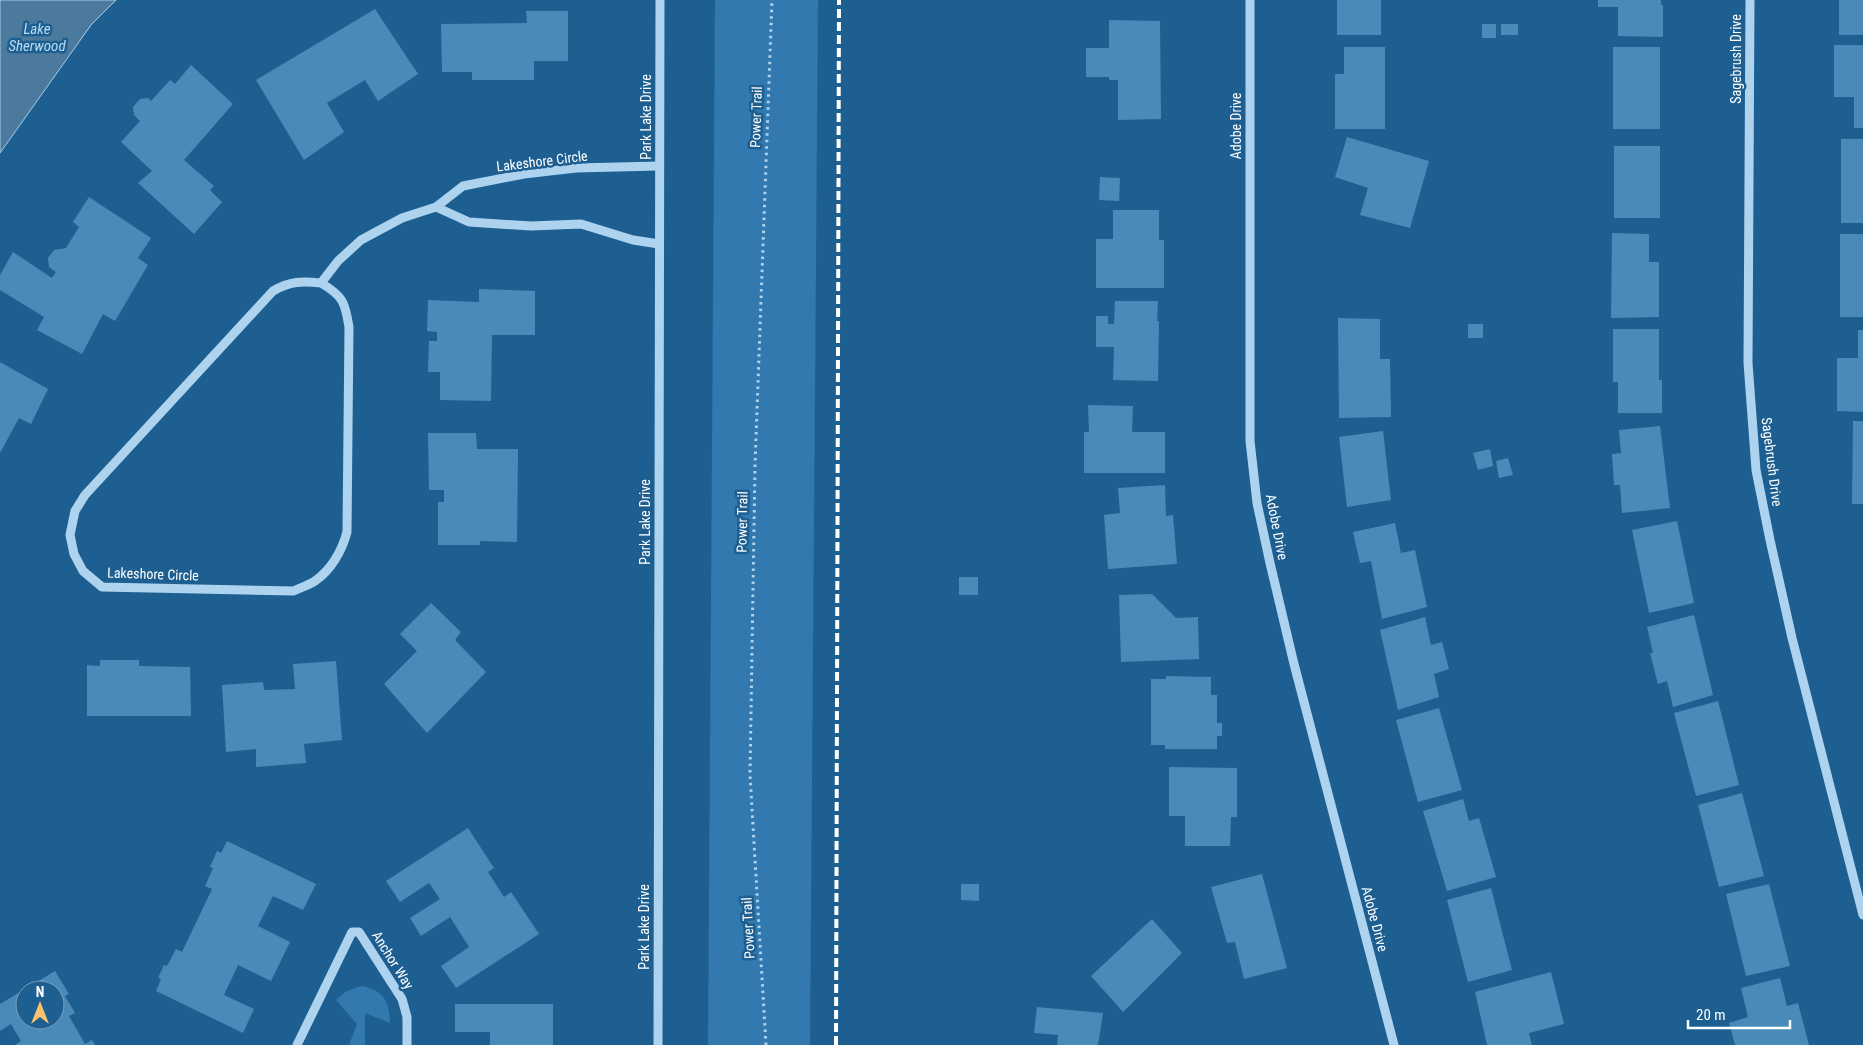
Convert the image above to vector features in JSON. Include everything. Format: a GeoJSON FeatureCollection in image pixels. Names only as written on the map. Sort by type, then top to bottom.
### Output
{"type":"FeatureCollection","features":[{"type":"Feature","properties":{"kind":"street","name":"Park Lake Drive"},"geometry":{"type":"LineString","coordinates":[[658,1045],[660,0]]}},
{"type":"Feature","properties":{"kind":"street","name":"Adobe Drive"},"geometry":{"type":"LineString","coordinates":[[1250,0],[1250,441],[1257,503],[1294,664],[1394,1045]]}},
{"type":"Feature","properties":{"kind":"street","name":"Sagebrush Drive"},"geometry":{"type":"LineString","coordinates":[[1750,0],[1748,363],[1756,470],[1792,638],[1863,915]]}},
{"type":"Feature","properties":{"kind":"street","name":"Lakeshore Circle"},"geometry":{"type":"LineString","coordinates":[[321,283],[338,261],[361,240],[402,218],[436,207],[463,186],[524,174],[576,168],[659,166]]}},
{"type":"Feature","properties":{"kind":"street"},"geometry":{"type":"LineString","coordinates":[[436,207],[469,222],[531,226],[581,224],[634,240],[659,244]]}},
{"type":"Feature","properties":{"kind":"street","name":"Lakeshore Circle"},"geometry":{"type":"LineString","coordinates":[[294,282],[321,283],[335,292],[346,307],[349,327],[347,532],[333,564],[316,581],[293,591],[102,587],[83,571],[74,554],[70,535],[75,511],[85,495],[273,291],[284,284],[294,282]]}},
{"type":"Feature","properties":{"kind":"street","name":"Anchor Way"},"geometry":{"type":"LineString","coordinates":[[298,1045],[352,932],[359,932],[402,999],[407,1017],[407,1045]]}},
{"type":"Feature","properties":{"kind":"path","name":"Power Trail"},"geometry":{"type":"LineString","coordinates":[[766,1045],[750,774],[754,465],[772,0]]}},
{"type":"Feature","properties":{"kind":"shaded area"},"geometry":{"type":"Polygon","coordinates":[[[715,0],[818,0],[810,1045],[708,1045],[715,0]]]}},
{"type":"Feature","properties":{"kind":"shaded area"},"geometry":{"type":"Polygon","coordinates":[[[363,986],[376,991],[384,998],[389,1009],[390,1023],[365,1013],[365,1045],[349,1045],[357,1024],[336,1000],[348,991],[363,986]]]}},
{"type":"Feature","properties":{"kind":"water","name":"Lake Sherwood"},"geometry":{"type":"Polygon","coordinates":[[[0,0],[116,0],[91,25],[0,153],[0,0]]]}},
{"type":"Feature","properties":{"kind":"building"},"geometry":{"type":"Polygon","coordinates":[[[1337,0],[1381,0],[1381,35],[1337,35],[1337,0]]]}},
{"type":"Feature","properties":{"kind":"building"},"geometry":{"type":"Polygon","coordinates":[[[1598,0],[1661,0],[1661,5],[1663,5],[1663,37],[1618,36],[1618,7],[1598,7],[1598,0]]]}},
{"type":"Feature","properties":{"kind":"building"},"geometry":{"type":"Polygon","coordinates":[[[1839,0],[1863,0],[1863,35],[1839,35],[1839,0]]]}},
{"type":"Feature","properties":{"kind":"building"},"geometry":{"type":"Polygon","coordinates":[[[375,9],[418,74],[378,101],[365,80],[327,103],[344,132],[304,160],[256,80],[375,9]]]}},
{"type":"Feature","properties":{"kind":"building"},"geometry":{"type":"Polygon","coordinates":[[[526,11],[568,11],[568,61],[534,61],[534,80],[472,80],[472,72],[442,72],[441,24],[527,23],[526,11]]]}},
{"type":"Feature","properties":{"kind":"building"},"geometry":{"type":"Polygon","coordinates":[[[1109,20],[1160,21],[1161,119],[1118,120],[1118,80],[1109,80],[1109,77],[1086,77],[1086,48],[1109,48],[1109,20]]]}},
{"type":"Feature","properties":{"kind":"building"},"geometry":{"type":"Polygon","coordinates":[[[1482,24],[1496,24],[1496,38],[1482,38],[1482,24]]]}},
{"type":"Feature","properties":{"kind":"building"},"geometry":{"type":"Polygon","coordinates":[[[1501,24],[1518,24],[1518,35],[1501,35],[1501,24]]]}},
{"type":"Feature","properties":{"kind":"building"},"geometry":{"type":"Polygon","coordinates":[[[1834,45],[1863,45],[1863,128],[1854,128],[1854,97],[1834,97],[1834,45]]]}},
{"type":"Feature","properties":{"kind":"building"},"geometry":{"type":"Polygon","coordinates":[[[1344,47],[1385,47],[1385,129],[1335,129],[1335,74],[1344,74],[1344,47]]]}},
{"type":"Feature","properties":{"kind":"building"},"geometry":{"type":"Polygon","coordinates":[[[1613,47],[1660,47],[1660,129],[1613,129],[1613,47]]]}},
{"type":"Feature","properties":{"kind":"building"},"geometry":{"type":"Polygon","coordinates":[[[191,65],[233,104],[184,160],[214,186],[210,190],[222,202],[194,234],[138,183],[152,171],[121,142],[140,121],[134,115],[133,107],[140,99],[148,98],[151,101],[170,80],[175,84],[191,65]]]}},
{"type":"Feature","properties":{"kind":"building"},"geometry":{"type":"Polygon","coordinates":[[[1347,137],[1429,161],[1410,228],[1360,215],[1368,188],[1335,177],[1347,137]]]}},
{"type":"Feature","properties":{"kind":"building"},"geometry":{"type":"Polygon","coordinates":[[[1841,139],[1863,139],[1863,223],[1841,223],[1841,139]]]}},
{"type":"Feature","properties":{"kind":"building"},"geometry":{"type":"Polygon","coordinates":[[[1614,146],[1660,146],[1660,218],[1614,218],[1614,146]]]}},
{"type":"Feature","properties":{"kind":"building"},"geometry":{"type":"Polygon","coordinates":[[[1100,177],[1120,178],[1119,201],[1099,200],[1100,177]]]}},
{"type":"Feature","properties":{"kind":"building"},"geometry":{"type":"Polygon","coordinates":[[[89,197],[151,238],[138,258],[148,265],[115,321],[103,314],[82,354],[37,330],[44,317],[0,290],[0,275],[13,252],[52,278],[56,272],[49,267],[48,258],[54,250],[66,248],[79,227],[73,222],[89,197]]]}},
{"type":"Feature","properties":{"kind":"building"},"geometry":{"type":"Polygon","coordinates":[[[1113,210],[1159,210],[1159,240],[1164,240],[1164,288],[1096,288],[1096,239],[1113,239],[1113,210]]]}},
{"type":"Feature","properties":{"kind":"building"},"geometry":{"type":"Polygon","coordinates":[[[1612,233],[1649,234],[1649,262],[1659,262],[1659,317],[1611,318],[1612,233]]]}},
{"type":"Feature","properties":{"kind":"building"},"geometry":{"type":"Polygon","coordinates":[[[1840,234],[1863,234],[1863,317],[1840,317],[1840,234]]]}},
{"type":"Feature","properties":{"kind":"building"},"geometry":{"type":"Polygon","coordinates":[[[479,289],[535,291],[535,335],[492,335],[491,401],[440,400],[440,372],[428,372],[429,341],[437,341],[437,332],[427,331],[428,300],[479,302],[479,289]]]}},
{"type":"Feature","properties":{"kind":"building"},"geometry":{"type":"Polygon","coordinates":[[[1115,301],[1158,301],[1158,381],[1113,380],[1114,347],[1096,347],[1096,316],[1108,316],[1108,324],[1114,324],[1115,301]]]}},
{"type":"Feature","properties":{"kind":"building"},"geometry":{"type":"Polygon","coordinates":[[[1338,318],[1380,319],[1380,359],[1390,359],[1391,417],[1339,418],[1338,318]]]}},
{"type":"Feature","properties":{"kind":"building"},"geometry":{"type":"Polygon","coordinates":[[[1468,324],[1483,324],[1483,338],[1468,338],[1468,324]]]}},
{"type":"Feature","properties":{"kind":"building"},"geometry":{"type":"Polygon","coordinates":[[[1613,329],[1659,329],[1659,380],[1662,380],[1662,413],[1618,413],[1618,382],[1613,382],[1613,329]]]}},
{"type":"Feature","properties":{"kind":"building"},"geometry":{"type":"Polygon","coordinates":[[[1858,330],[1863,330],[1863,412],[1837,411],[1837,358],[1858,358],[1858,330]]]}},
{"type":"Feature","properties":{"kind":"building"},"geometry":{"type":"Polygon","coordinates":[[[0,362],[48,389],[31,424],[19,418],[0,453],[0,362]]]}},
{"type":"Feature","properties":{"kind":"building"},"geometry":{"type":"Polygon","coordinates":[[[1088,405],[1133,406],[1132,432],[1165,432],[1165,473],[1084,473],[1084,432],[1089,432],[1088,405]]]}},
{"type":"Feature","properties":{"kind":"building"},"geometry":{"type":"Polygon","coordinates":[[[1853,421],[1863,421],[1863,504],[1852,504],[1853,421]]]}},
{"type":"Feature","properties":{"kind":"building"},"geometry":{"type":"Polygon","coordinates":[[[1660,426],[1670,508],[1622,513],[1620,485],[1614,485],[1612,454],[1621,453],[1619,430],[1660,426]]]}},
{"type":"Feature","properties":{"kind":"building"},"geometry":{"type":"Polygon","coordinates":[[[1383,431],[1391,500],[1347,507],[1339,437],[1383,431]]]}},
{"type":"Feature","properties":{"kind":"building"},"geometry":{"type":"Polygon","coordinates":[[[428,433],[476,433],[477,449],[518,449],[517,542],[480,541],[480,545],[438,545],[438,502],[444,502],[444,490],[429,490],[428,433]]]}},
{"type":"Feature","properties":{"kind":"building"},"geometry":{"type":"Polygon","coordinates":[[[1490,449],[1493,466],[1478,470],[1473,453],[1490,449]]]}},
{"type":"Feature","properties":{"kind":"building"},"geometry":{"type":"Polygon","coordinates":[[[1508,458],[1513,475],[1499,478],[1496,461],[1508,458]]]}},
{"type":"Feature","properties":{"kind":"building"},"geometry":{"type":"Polygon","coordinates":[[[1165,485],[1166,516],[1173,515],[1177,564],[1108,569],[1104,515],[1120,513],[1118,488],[1165,485]]]}},
{"type":"Feature","properties":{"kind":"building"},"geometry":{"type":"Polygon","coordinates":[[[1677,521],[1694,603],[1649,613],[1632,530],[1677,521]]]}},
{"type":"Feature","properties":{"kind":"building"},"geometry":{"type":"Polygon","coordinates":[[[1395,523],[1401,553],[1415,550],[1427,607],[1382,619],[1371,561],[1360,563],[1353,532],[1395,523]]]}},
{"type":"Feature","properties":{"kind":"building"},"geometry":{"type":"Polygon","coordinates":[[[959,577],[978,577],[978,595],[959,595],[959,577]]]}},
{"type":"Feature","properties":{"kind":"building"},"geometry":{"type":"Polygon","coordinates":[[[1152,594],[1176,618],[1198,617],[1199,659],[1121,662],[1119,595],[1152,594]]]}},
{"type":"Feature","properties":{"kind":"building"},"geometry":{"type":"Polygon","coordinates":[[[431,603],[461,632],[455,640],[486,672],[427,733],[384,684],[417,651],[400,634],[431,603]]]}},
{"type":"Feature","properties":{"kind":"building"},"geometry":{"type":"Polygon","coordinates":[[[1694,615],[1713,695],[1673,707],[1667,681],[1658,684],[1650,653],[1653,653],[1647,627],[1694,615]]]}},
{"type":"Feature","properties":{"kind":"building"},"geometry":{"type":"Polygon","coordinates":[[[1425,617],[1431,645],[1442,642],[1449,669],[1434,674],[1439,697],[1398,710],[1380,630],[1425,617]]]}},
{"type":"Feature","properties":{"kind":"building"},"geometry":{"type":"Polygon","coordinates":[[[100,660],[139,660],[139,666],[190,667],[191,716],[87,716],[87,665],[100,666],[100,660]]]}},
{"type":"Feature","properties":{"kind":"building"},"geometry":{"type":"Polygon","coordinates":[[[336,661],[342,740],[304,744],[306,763],[256,767],[256,749],[226,752],[222,685],[263,682],[264,690],[295,689],[293,664],[336,661]]]}},
{"type":"Feature","properties":{"kind":"building"},"geometry":{"type":"Polygon","coordinates":[[[1166,676],[1211,677],[1211,695],[1217,695],[1217,723],[1222,723],[1222,736],[1217,736],[1217,749],[1165,749],[1165,745],[1151,745],[1151,679],[1166,679],[1166,676]]]}},
{"type":"Feature","properties":{"kind":"building"},"geometry":{"type":"Polygon","coordinates":[[[1718,701],[1739,785],[1696,796],[1674,713],[1718,701]]]}},
{"type":"Feature","properties":{"kind":"building"},"geometry":{"type":"Polygon","coordinates":[[[1439,708],[1462,790],[1418,802],[1396,720],[1439,708]]]}},
{"type":"Feature","properties":{"kind":"building"},"geometry":{"type":"Polygon","coordinates":[[[1169,767],[1237,768],[1237,817],[1231,817],[1230,846],[1185,846],[1185,816],[1169,816],[1169,767]]]}},
{"type":"Feature","properties":{"kind":"building"},"geometry":{"type":"Polygon","coordinates":[[[1742,793],[1764,876],[1719,887],[1698,805],[1742,793]]]}},
{"type":"Feature","properties":{"kind":"building"},"geometry":{"type":"Polygon","coordinates":[[[1463,799],[1469,821],[1479,818],[1496,877],[1447,891],[1423,811],[1463,799]]]}},
{"type":"Feature","properties":{"kind":"building"},"geometry":{"type":"Polygon","coordinates":[[[468,828],[494,868],[488,872],[504,897],[511,892],[539,934],[456,988],[441,966],[469,947],[450,917],[421,936],[410,918],[440,899],[429,883],[400,902],[386,881],[468,828]]]}},
{"type":"Feature","properties":{"kind":"building"},"geometry":{"type":"Polygon","coordinates":[[[227,841],[316,884],[303,910],[273,896],[258,926],[290,942],[271,981],[238,965],[224,995],[254,1009],[243,1033],[156,991],[161,979],[158,978],[164,965],[167,966],[176,949],[182,952],[212,889],[205,886],[213,868],[210,867],[217,851],[221,853],[227,841]]]}},
{"type":"Feature","properties":{"kind":"building"},"geometry":{"type":"Polygon","coordinates":[[[1262,874],[1287,968],[1244,979],[1235,942],[1227,943],[1211,887],[1262,874]]]}},
{"type":"Feature","properties":{"kind":"building"},"geometry":{"type":"Polygon","coordinates":[[[961,884],[979,884],[979,901],[961,900],[961,884]]]}},
{"type":"Feature","properties":{"kind":"building"},"geometry":{"type":"Polygon","coordinates":[[[1769,884],[1790,966],[1746,976],[1726,894],[1769,884]]]}},
{"type":"Feature","properties":{"kind":"building"},"geometry":{"type":"Polygon","coordinates":[[[1491,888],[1512,970],[1468,982],[1447,900],[1491,888]]]}},
{"type":"Feature","properties":{"kind":"building"},"geometry":{"type":"Polygon","coordinates":[[[1152,919],[1182,953],[1123,1012],[1091,976],[1152,919]]]}},
{"type":"Feature","properties":{"kind":"building"},"geometry":{"type":"Polygon","coordinates":[[[55,971],[60,980],[40,980],[55,971]]]}},
{"type":"Feature","properties":{"kind":"building"},"geometry":{"type":"Polygon","coordinates":[[[1551,972],[1564,1024],[1529,1033],[1532,1045],[1487,1045],[1475,992],[1551,972]]]}},
{"type":"Feature","properties":{"kind":"building"},"geometry":{"type":"Polygon","coordinates":[[[1780,978],[1787,1006],[1798,1003],[1809,1045],[1735,1045],[1729,1023],[1748,1017],[1741,988],[1780,978]]]}},
{"type":"Feature","properties":{"kind":"building"},"geometry":{"type":"Polygon","coordinates":[[[65,987],[69,994],[65,996],[65,987]]]}},
{"type":"Feature","properties":{"kind":"building"},"geometry":{"type":"Polygon","coordinates":[[[15,995],[15,1030],[65,1030],[65,996],[75,1013],[69,1016],[85,1044],[92,1040],[95,1045],[15,1045],[21,1041],[11,1024],[0,1031],[0,1004],[15,995]]]}},
{"type":"Feature","properties":{"kind":"building"},"geometry":{"type":"Polygon","coordinates":[[[455,1004],[553,1004],[553,1045],[490,1045],[490,1032],[455,1032],[455,1004]]]}},
{"type":"Feature","properties":{"kind":"building"},"geometry":{"type":"Polygon","coordinates":[[[1037,1007],[1103,1013],[1098,1045],[1057,1045],[1058,1035],[1034,1033],[1037,1007]]]}},
{"type":"Feature","properties":{"kind":"railway"},"geometry":{"type":"LineString","coordinates":[[836,1045],[839,0]]}}]}
